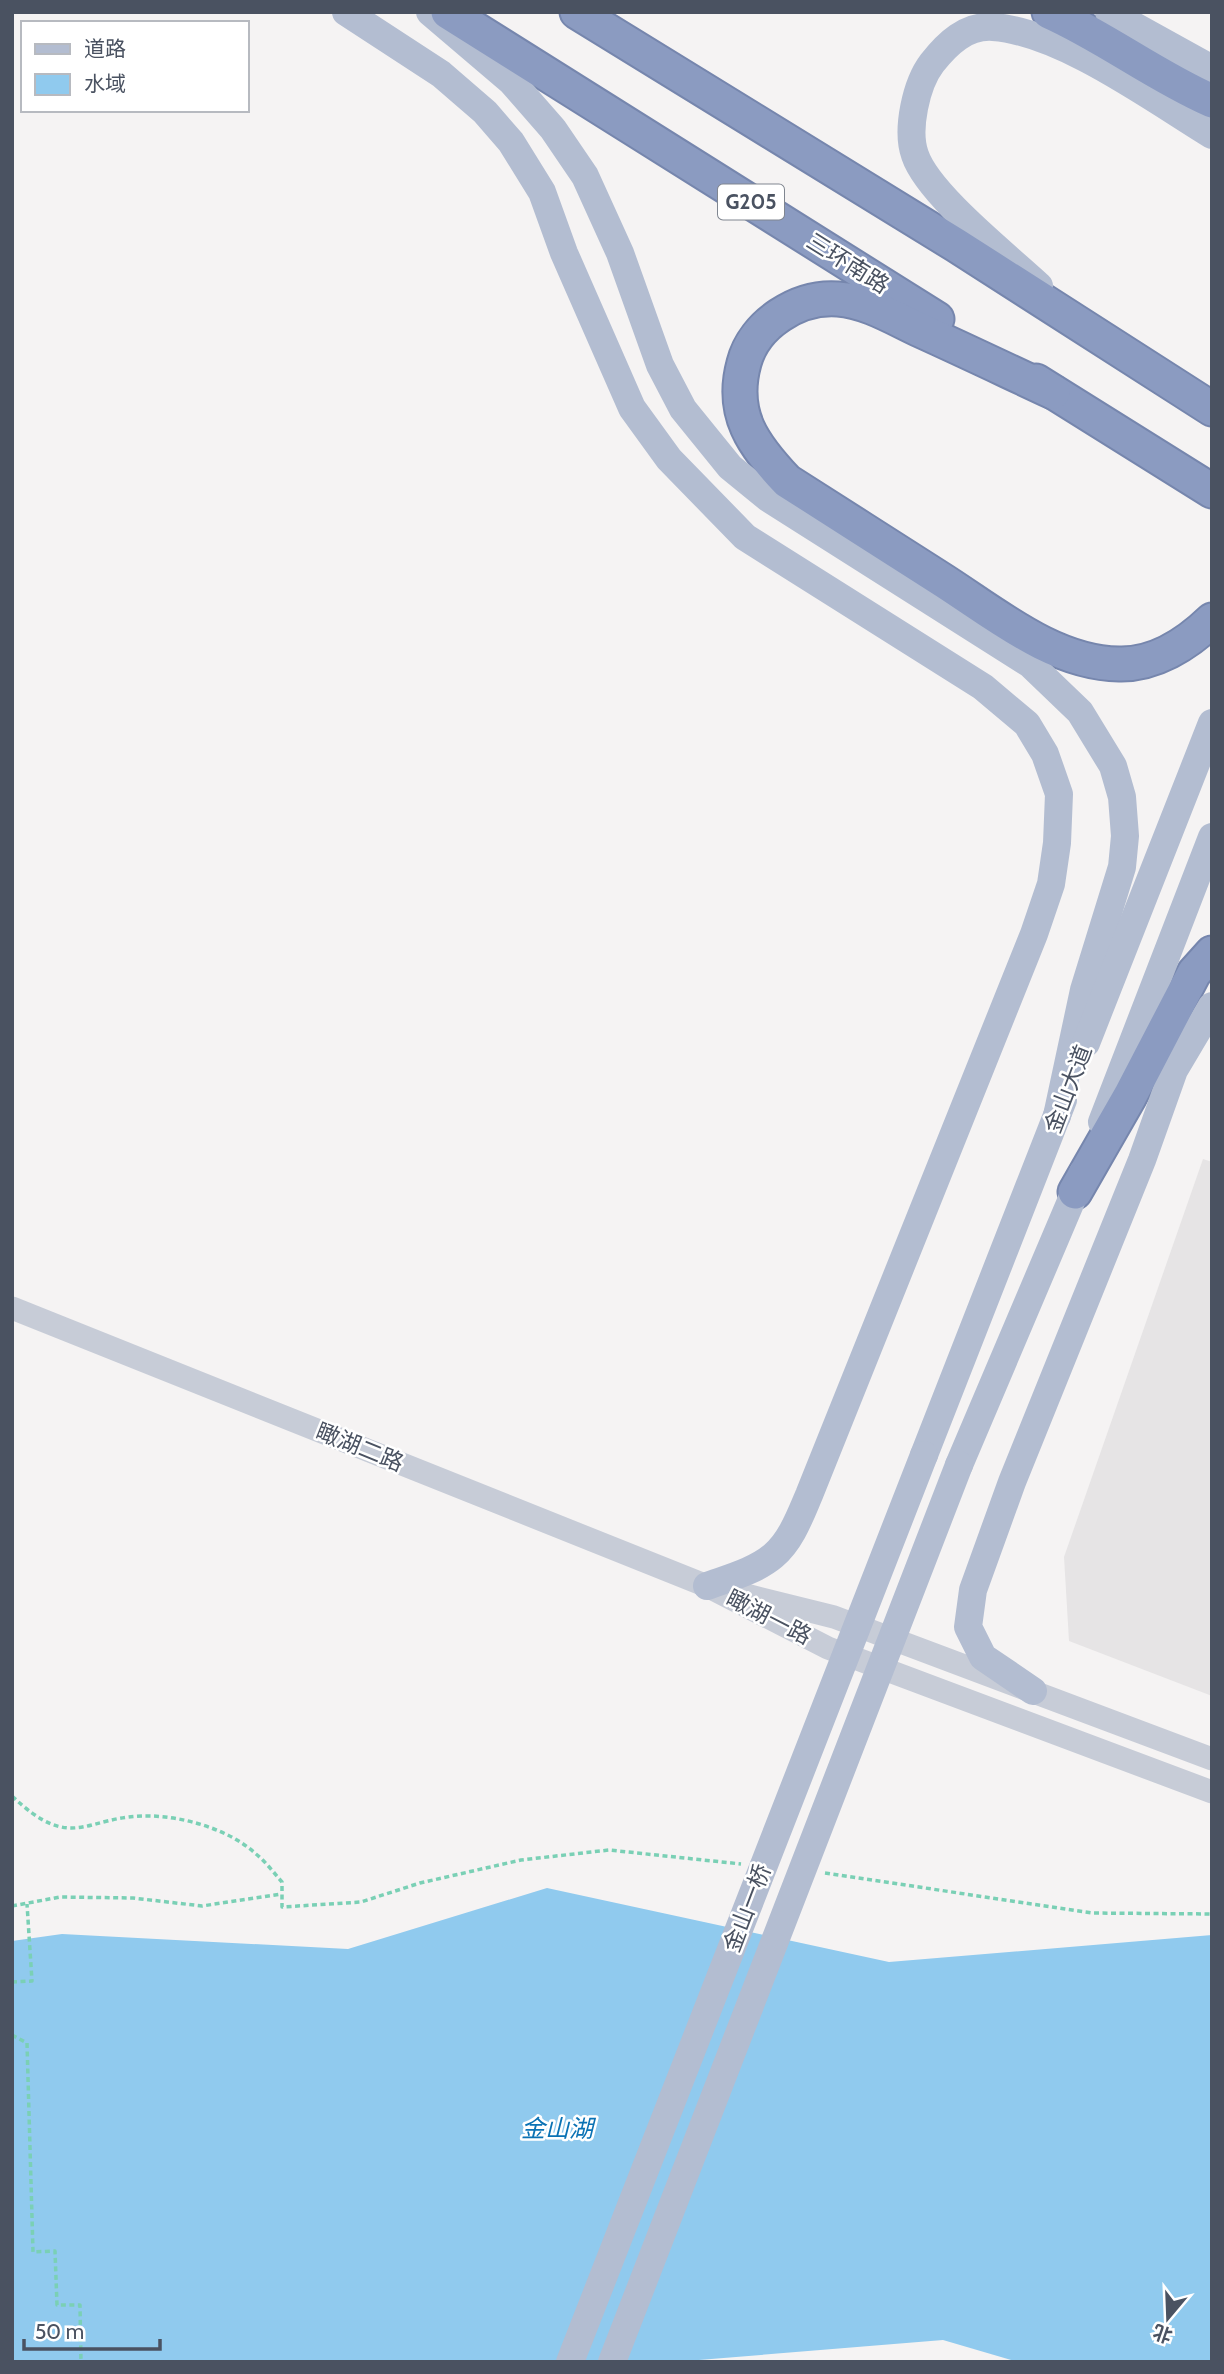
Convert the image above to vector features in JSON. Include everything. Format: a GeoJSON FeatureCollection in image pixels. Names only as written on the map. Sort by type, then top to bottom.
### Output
{"type":"FeatureCollection","features":[{"type":"Feature","properties":{"kind":"highway","name":"三环南路"},"geometry":{"type":"LineString","coordinates":[[448,12],[1212,491]]}},
{"type":"Feature","properties":{"kind":"highway"},"geometry":{"type":"LineString","coordinates":[[577,12],[956,245],[1212,409]]}},
{"type":"Feature","properties":{"kind":"highway"},"geometry":{"type":"LineString","coordinates":[[1048,12],[1212,102]]}},
{"type":"Feature","properties":{"kind":"highway"},"geometry":{"type":"LineString","coordinates":[[1053,392],[875,310],[840,299],[812,299],[783,313],[764,328],[747,351],[739,380],[740,412],[766,459],[787,481],[1038,641],[1096,662],[1121,664],[1149,661],[1176,648],[1206,625]]}},
{"type":"Feature","properties":{"kind":"highway"},"geometry":{"type":"LineString","coordinates":[[1075,1192],[1130,1096],[1194,973],[1212,953]]}},
{"type":"Feature","properties":{"kind":"main road"},"geometry":{"type":"LineString","coordinates":[[346,12],[441,74],[485,112],[511,142],[542,192],[564,253],[632,408],[668,459],[745,537],[983,687],[1027,724],[1045,754],[1059,794],[1057,843],[1051,884],[1034,934],[809,1495],[793,1530],[772,1556],[736,1576],[707,1586]]}},
{"type":"Feature","properties":{"kind":"main road"},"geometry":{"type":"LineString","coordinates":[[430,12],[511,80],[553,129],[585,176],[620,253],[660,365],[683,409],[730,467],[768,498],[1030,664],[1080,712],[1113,766],[1122,797],[1125,836],[1122,867],[1084,990],[1057,1116]]}},
{"type":"Feature","properties":{"kind":"main road"},"geometry":{"type":"LineString","coordinates":[[1109,12],[1212,69]]}},
{"type":"Feature","properties":{"kind":"main road"},"geometry":{"type":"LineString","coordinates":[[1088,330],[935,189],[915,155],[912,124],[917,94],[928,69],[946,45],[964,33],[991,26],[1021,32],[1049,41],[1085,58],[1212,135]]}},
{"type":"Feature","properties":{"kind":"main road","name":"金山大道"},"geometry":{"type":"LineString","coordinates":[[924,1455],[1212,723]]}},
{"type":"Feature","properties":{"kind":"main road","name":"金山大道"},"geometry":{"type":"LineString","coordinates":[[959,1465],[1075,1192],[1212,837]]}},
{"type":"Feature","properties":{"kind":"main road"},"geometry":{"type":"LineString","coordinates":[[1033,1691],[983,1657],[968,1627],[973,1590],[1012,1482],[1142,1160],[1174,1070],[1212,1006]]}},
{"type":"Feature","properties":{"kind":"main road","name":"金山一桥"},"geometry":{"type":"LineString","coordinates":[[570,2362],[924,1455]]}},
{"type":"Feature","properties":{"kind":"main road","name":"金山一桥"},"geometry":{"type":"LineString","coordinates":[[612,2362],[959,1465]]}},
{"type":"Feature","properties":{"kind":"street","name":"瞰湖二路"},"geometry":{"type":"LineString","coordinates":[[12,1308],[707,1586]]}},
{"type":"Feature","properties":{"kind":"street","name":"瞰湖一路"},"geometry":{"type":"LineString","coordinates":[[707,1586],[834,1617],[1212,1759]]}},
{"type":"Feature","properties":{"kind":"street","name":"瞰湖一路"},"geometry":{"type":"LineString","coordinates":[[707,1586],[828,1648],[1212,1792]]}},
{"type":"Feature","properties":{"kind":"path"},"geometry":{"type":"LineString","coordinates":[[12,1796],[32,1814],[50,1824],[74,1830],[124,1818],[151,1816],[192,1823],[229,1836],[255,1853],[282,1882],[281,1894],[202,1906],[133,1898],[85,1897],[60,1897],[12,1906]]}},
{"type":"Feature","properties":{"kind":"path"},"geometry":{"type":"LineString","coordinates":[[12,1982],[32,1981],[27,1904]]}},
{"type":"Feature","properties":{"kind":"path"},"geometry":{"type":"LineString","coordinates":[[12,2035],[27,2043],[33,2252],[55,2251],[57,2305],[80,2305],[81,2362]]}},
{"type":"Feature","properties":{"kind":"shaded area"},"geometry":{"type":"Polygon","coordinates":[[[1203,1159],[1212,1162],[1212,1696],[1069,1641],[1064,1557],[1203,1159]]]}},
{"type":"Feature","properties":{"kind":"water","name":"金山湖"},"geometry":{"type":"Polygon","coordinates":[[[547,1888],[889,1962],[1212,1935],[1212,2362],[1018,2362],[943,2340],[674,2362],[12,2362],[12,1941],[62,1934],[348,1949],[547,1888]]]}}]}
